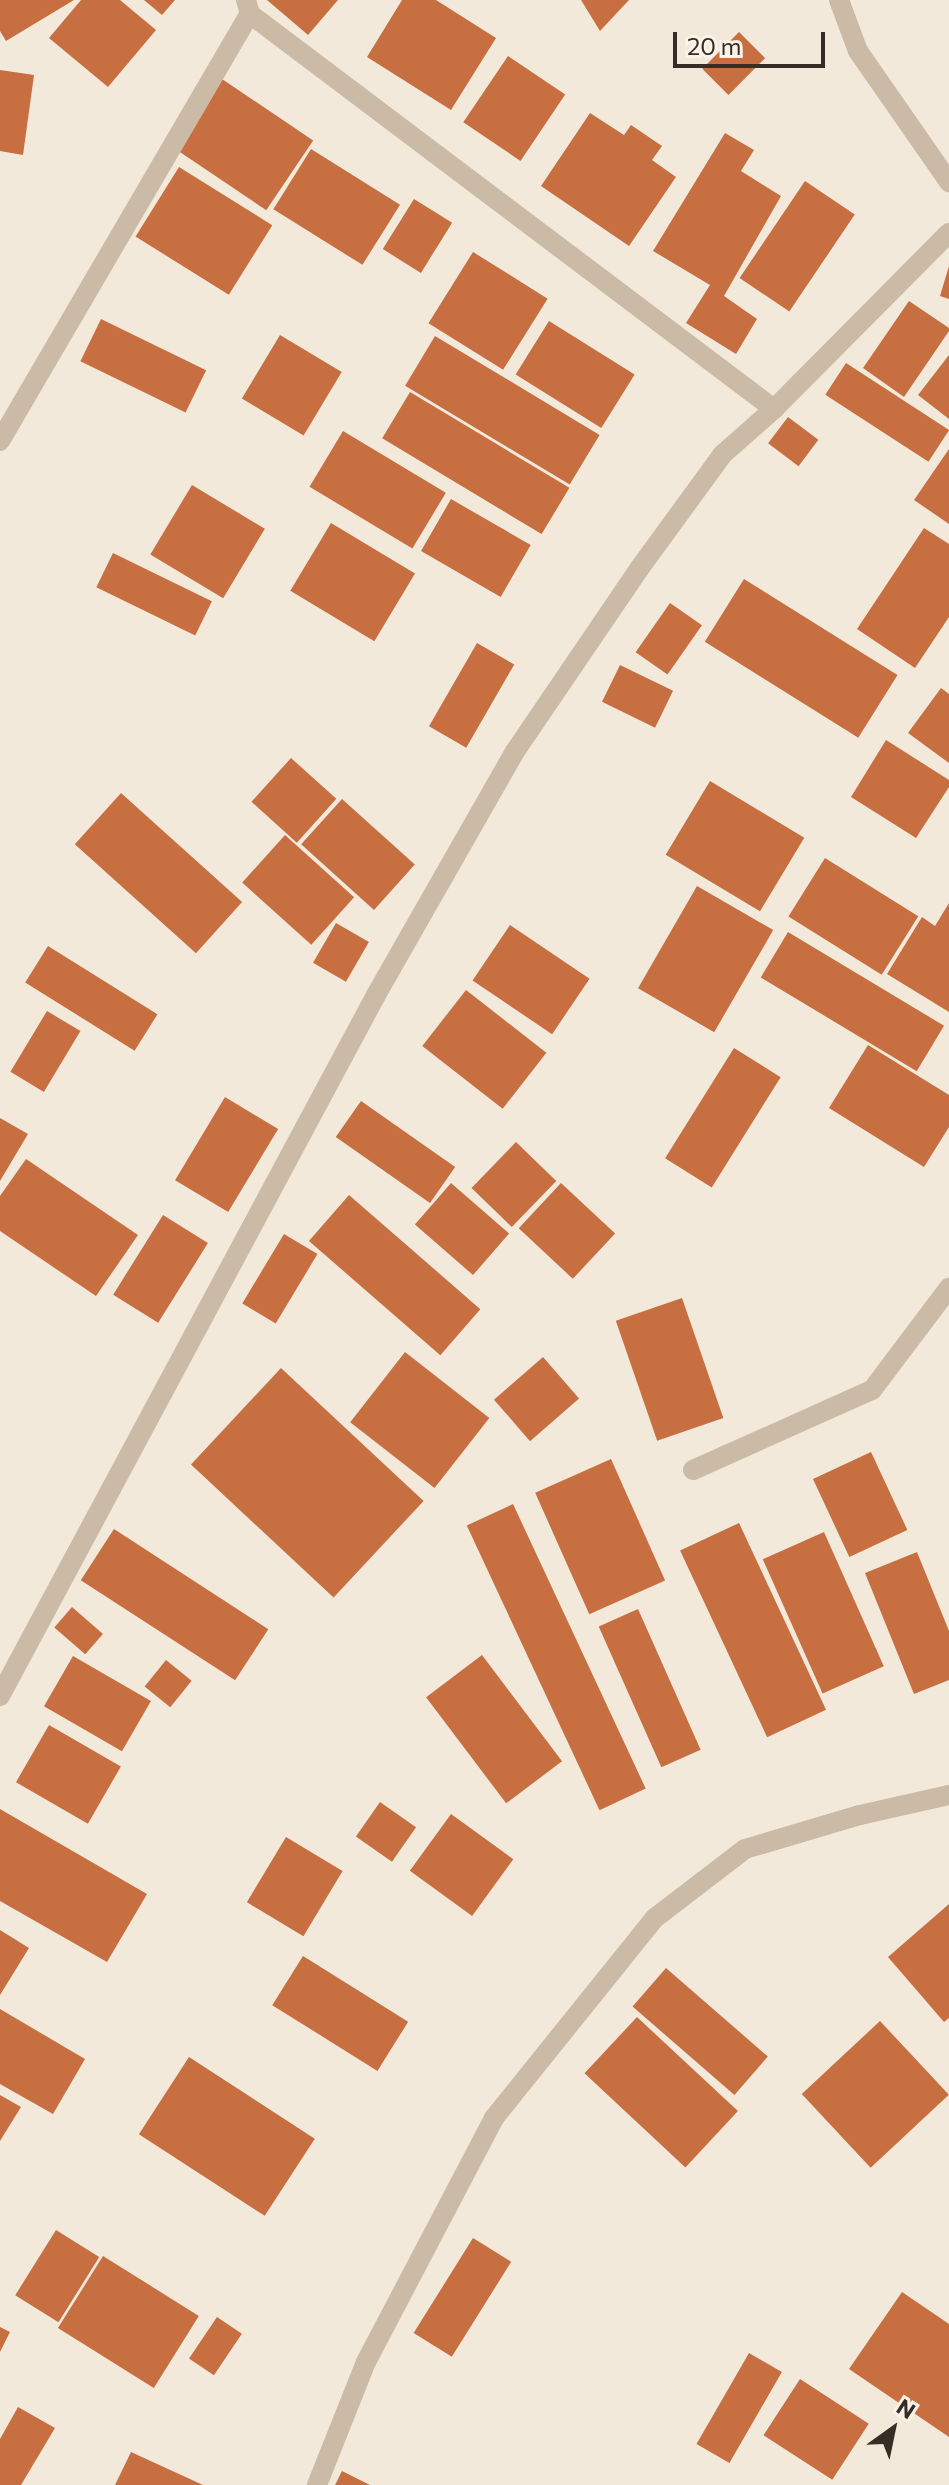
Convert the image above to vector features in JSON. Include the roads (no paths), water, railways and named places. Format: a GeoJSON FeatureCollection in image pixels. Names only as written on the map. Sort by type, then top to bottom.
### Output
{"type":"FeatureCollection","features":[{"type":"Feature","properties":{"kind":"street"},"geometry":{"type":"LineString","coordinates":[[839,0],[858,51],[949,182]]}},
{"type":"Feature","properties":{"kind":"street"},"geometry":{"type":"LineString","coordinates":[[0,441],[248,7],[774,409]]}},
{"type":"Feature","properties":{"kind":"street"},"geometry":{"type":"LineString","coordinates":[[0,1696],[376,995],[514,753],[639,569],[723,454],[774,409],[949,233]]}},
{"type":"Feature","properties":{"kind":"street"},"geometry":{"type":"LineString","coordinates":[[693,1470],[872,1390],[949,1288]]}},
{"type":"Feature","properties":{"kind":"street"},"geometry":{"type":"LineString","coordinates":[[317,2485],[366,2362],[494,2118],[655,1918],[745,1849],[860,1815],[949,1795]]}}]}
